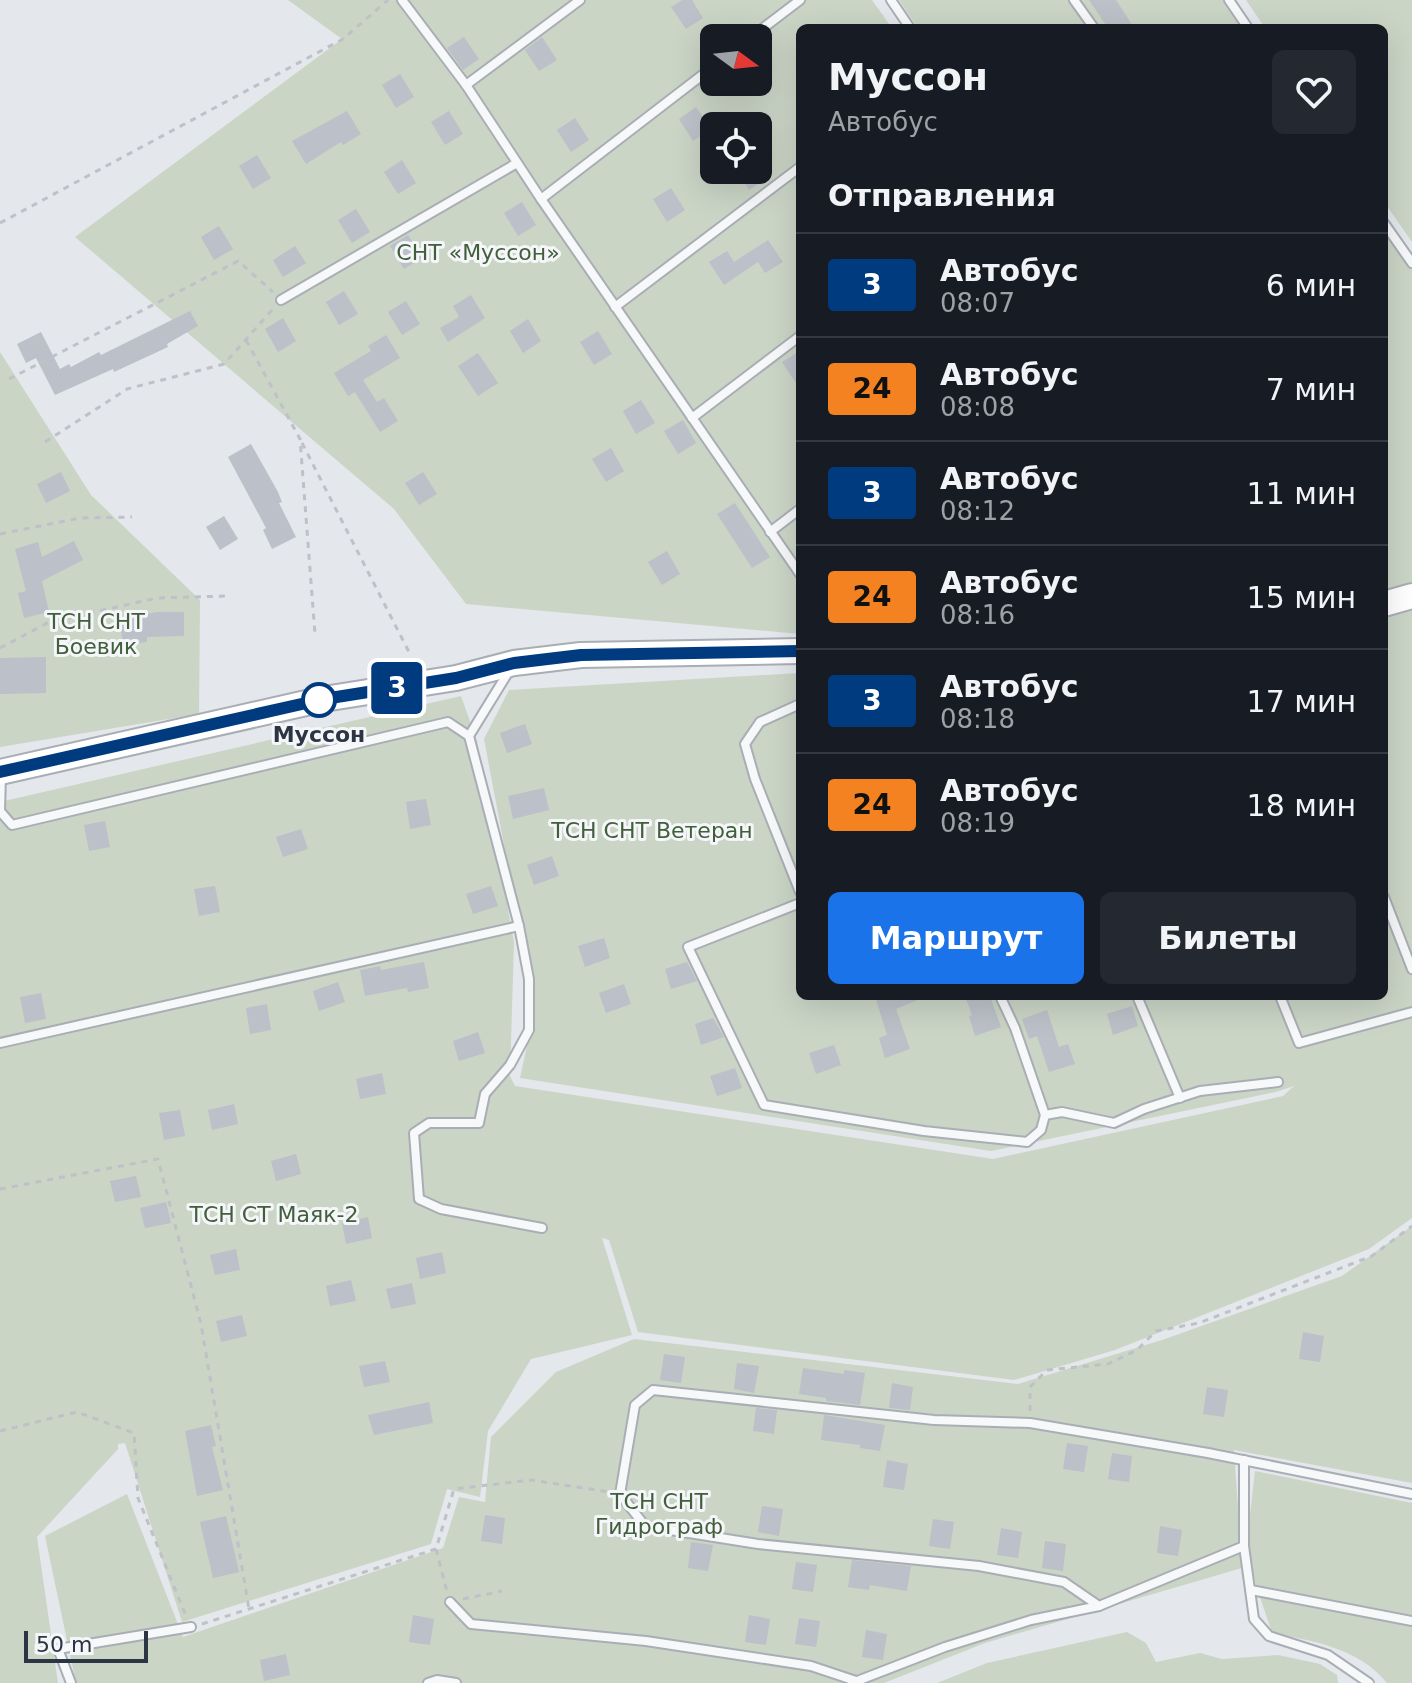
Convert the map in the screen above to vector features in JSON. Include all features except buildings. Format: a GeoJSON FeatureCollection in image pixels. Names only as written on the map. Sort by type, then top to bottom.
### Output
{"type":"FeatureCollection","features":[{"type":"Feature","properties":{"kind":"main road"},"geometry":{"type":"LineString","coordinates":[[1388,603],[1412,596]]}},
{"type":"Feature","properties":{"kind":"main road"},"geometry":{"type":"LineString","coordinates":[[0,772],[324,699],[456,678],[514,663],[581,655],[796,651]]}},
{"type":"Feature","properties":{"kind":"lane"},"geometry":{"type":"LineString","coordinates":[[402,0],[466,85],[796,568]]}},
{"type":"Feature","properties":{"kind":"lane"},"geometry":{"type":"LineString","coordinates":[[466,85],[580,0]]}},
{"type":"Feature","properties":{"kind":"lane"},"geometry":{"type":"LineString","coordinates":[[768,24],[800,0]]}},
{"type":"Feature","properties":{"kind":"lane"},"geometry":{"type":"LineString","coordinates":[[891,0],[907,24]]}},
{"type":"Feature","properties":{"kind":"lane"},"geometry":{"type":"LineString","coordinates":[[1074,0],[1091,24]]}},
{"type":"Feature","properties":{"kind":"lane"},"geometry":{"type":"LineString","coordinates":[[1229,0],[1245,24]]}},
{"type":"Feature","properties":{"kind":"lane"},"geometry":{"type":"LineString","coordinates":[[541,199],[700,77]]}},
{"type":"Feature","properties":{"kind":"lane"},"geometry":{"type":"LineString","coordinates":[[281,300],[517,163]]}},
{"type":"Feature","properties":{"kind":"lane"},"geometry":{"type":"LineString","coordinates":[[615,307],[796,170]]}},
{"type":"Feature","properties":{"kind":"lane"},"geometry":{"type":"LineString","coordinates":[[1388,229],[1412,263]]}},
{"type":"Feature","properties":{"kind":"lane"},"geometry":{"type":"LineString","coordinates":[[692,418],[796,339]]}},
{"type":"Feature","properties":{"kind":"lane"},"geometry":{"type":"LineString","coordinates":[[770,532],[796,512]]}},
{"type":"Feature","properties":{"kind":"lane"},"geometry":{"type":"LineString","coordinates":[[469,736],[514,663]]}},
{"type":"Feature","properties":{"kind":"lane"},"geometry":{"type":"LineString","coordinates":[[796,706],[760,722],[745,744],[755,779],[796,882]]}},
{"type":"Feature","properties":{"kind":"lane"},"geometry":{"type":"LineString","coordinates":[[0,772],[0,811],[12,825],[448,722],[469,736],[519,926],[529,979],[529,1030],[510,1065],[485,1094],[479,1123],[429,1123],[414,1133],[419,1199],[441,1209],[542,1228]]}},
{"type":"Feature","properties":{"kind":"lane"},"geometry":{"type":"LineString","coordinates":[[796,905],[688,947],[764,1105],[924,1131],[1027,1142],[1041,1130],[1045,1115],[1015,1028],[1002,1000]]}},
{"type":"Feature","properties":{"kind":"lane"},"geometry":{"type":"LineString","coordinates":[[1388,907],[1412,969]]}},
{"type":"Feature","properties":{"kind":"lane"},"geometry":{"type":"LineString","coordinates":[[0,1043],[519,926]]}},
{"type":"Feature","properties":{"kind":"lane"},"geometry":{"type":"LineString","coordinates":[[1139,1000],[1180,1098]]}},
{"type":"Feature","properties":{"kind":"lane"},"geometry":{"type":"LineString","coordinates":[[1282,1000],[1299,1043],[1412,1012]]}},
{"type":"Feature","properties":{"kind":"lane"},"geometry":{"type":"LineString","coordinates":[[1045,1115],[1062,1112],[1114,1123],[1200,1091],[1278,1082]]}},
{"type":"Feature","properties":{"kind":"lane"},"geometry":{"type":"LineString","coordinates":[[1099,1606],[1064,1582],[979,1566],[758,1544],[645,1526],[620,1494],[635,1405],[653,1390],[934,1420],[1030,1423],[1244,1460],[1412,1494]]}},
{"type":"Feature","properties":{"kind":"lane"},"geometry":{"type":"LineString","coordinates":[[1244,1460],[1244,1546],[1254,1619],[1269,1636],[1328,1655],[1369,1683]]}},
{"type":"Feature","properties":{"kind":"lane"},"geometry":{"type":"LineString","coordinates":[[450,1602],[471,1624],[646,1641],[811,1666],[854,1682],[945,1647],[1031,1620],[1099,1606],[1244,1546]]}},
{"type":"Feature","properties":{"kind":"lane"},"geometry":{"type":"LineString","coordinates":[[1251,1590],[1412,1621]]}},
{"type":"Feature","properties":{"kind":"lane"},"geometry":{"type":"LineString","coordinates":[[71,1683],[58,1649],[191,1627]]}},
{"type":"Feature","properties":{"kind":"lane"},"geometry":{"type":"LineString","coordinates":[[428,1683],[437,1680],[456,1683]]}},
{"type":"Feature","properties":{"kind":"path"},"geometry":{"type":"LineString","coordinates":[[0,223],[343,39],[388,0]]}},
{"type":"Feature","properties":{"kind":"path"},"geometry":{"type":"LineString","coordinates":[[9,379],[238,261],[281,300],[224,364],[127,389],[45,442]]}},
{"type":"Feature","properties":{"kind":"path"},"geometry":{"type":"LineString","coordinates":[[246,340],[410,654]]}},
{"type":"Feature","properties":{"kind":"path"},"geometry":{"type":"LineString","coordinates":[[300,439],[315,634]]}},
{"type":"Feature","properties":{"kind":"path"},"geometry":{"type":"LineString","coordinates":[[0,534],[80,518],[132,517]]}},
{"type":"Feature","properties":{"kind":"path"},"geometry":{"type":"LineString","coordinates":[[0,648],[49,622],[157,598],[229,596]]}},
{"type":"Feature","properties":{"kind":"path"},"geometry":{"type":"LineString","coordinates":[[0,1189],[158,1159],[201,1324],[249,1609]]}},
{"type":"Feature","properties":{"kind":"path"},"geometry":{"type":"LineString","coordinates":[[1030,1423],[1030,1387],[1047,1370],[1108,1364],[1137,1350],[1156,1331],[1199,1323],[1372,1256],[1412,1226]]}},
{"type":"Feature","properties":{"kind":"path"},"geometry":{"type":"LineString","coordinates":[[0,1431],[77,1412],[134,1433],[138,1498],[191,1627],[436,1549]]}},
{"type":"Feature","properties":{"kind":"path"},"geometry":{"type":"LineString","coordinates":[[502,1591],[450,1602],[436,1549],[454,1489],[531,1480],[620,1494]]}},
{"type":"Feature","properties":{"kind":"green space","name":"СНТ «Муссон»"},"geometry":{"type":"Polygon","coordinates":[[[288,0],[872,0],[889,24],[796,24],[796,634],[466,604],[394,509],[75,237],[342,39],[288,0]]]}},
{"type":"Feature","properties":{"kind":"green space"},"geometry":{"type":"Polygon","coordinates":[[[899,0],[1231,0],[1248,24],[915,24],[899,0]]]}},
{"type":"Feature","properties":{"kind":"green space"},"geometry":{"type":"Polygon","coordinates":[[[1246,0],[1412,0],[1412,242],[1388,208],[1388,24],[1262,24],[1246,0]]]}},
{"type":"Feature","properties":{"kind":"green space"},"geometry":{"type":"Polygon","coordinates":[[[1388,220],[1412,253],[1412,585],[1388,594],[1388,220]]]}},
{"type":"Feature","properties":{"kind":"green space","name":"ТСН СНТ Боевик"},"geometry":{"type":"Polygon","coordinates":[[[0,352],[91,495],[200,600],[199,714],[0,747],[0,352]]]}},
{"type":"Feature","properties":{"kind":"green space"},"geometry":{"type":"Polygon","coordinates":[[[1412,587],[1412,1218],[1369,1249],[1115,1350],[1014,1380],[638,1332],[609,1240],[602,1238],[632,1335],[531,1359],[488,1431],[480,1497],[447,1489],[431,1544],[182,1622],[125,1443],[118,1444],[118,1449],[37,1537],[58,1683],[0,1683],[0,802],[461,696],[477,741],[514,942],[510,1076],[515,1086],[993,1159],[1283,1096],[1294,1086],[991,1151],[520,1078],[535,1009],[484,739],[509,690],[796,673],[796,1000],[1388,1000],[1388,596],[1412,587]]]}},
{"type":"Feature","properties":{"kind":"green space","name":"ТСН СНТ Гидрограф"},"geometry":{"type":"Polygon","coordinates":[[[1412,1226],[1412,1483],[1234,1450],[1242,1568],[985,1643],[884,1683],[76,1683],[45,1536],[127,1494],[183,1637],[443,1548],[459,1497],[485,1502],[491,1437],[556,1372],[634,1339],[1018,1384],[1162,1340],[1342,1276],[1412,1226]]]}},
{"type":"Feature","properties":{"kind":"green space"},"geometry":{"type":"Polygon","coordinates":[[[1255,1471],[1412,1503],[1412,1683],[1387,1683],[1376,1671],[1349,1654],[1319,1643],[1272,1633],[1255,1582],[1247,1542],[1255,1471]]]}},
{"type":"Feature","properties":{"kind":"green space"},"geometry":{"type":"Polygon","coordinates":[[[1127,1632],[1146,1643],[1156,1662],[1200,1653],[1222,1659],[1278,1655],[1320,1664],[1337,1675],[1338,1683],[937,1683],[987,1663],[1127,1632]]]}},
{"type":"Feature","properties":{"kind":"bus line","name":"3"},"geometry":{"type":"LineString","coordinates":[[0,772],[324,699],[456,678],[514,663],[581,655],[796,651]]}},
{"type":"Feature","properties":{"kind":"place","name":"Муссон"},"geometry":{"type":"Point","coordinates":[319,700]}},
{"type":"Feature","properties":{"kind":"park label","name":"ТСН СНТ Ветеран"},"geometry":{"type":"Point","coordinates":[652,830]}},
{"type":"Feature","properties":{"kind":"park label","name":"ТСН СТ Маяк-2"},"geometry":{"type":"Point","coordinates":[274,1214]}}]}
